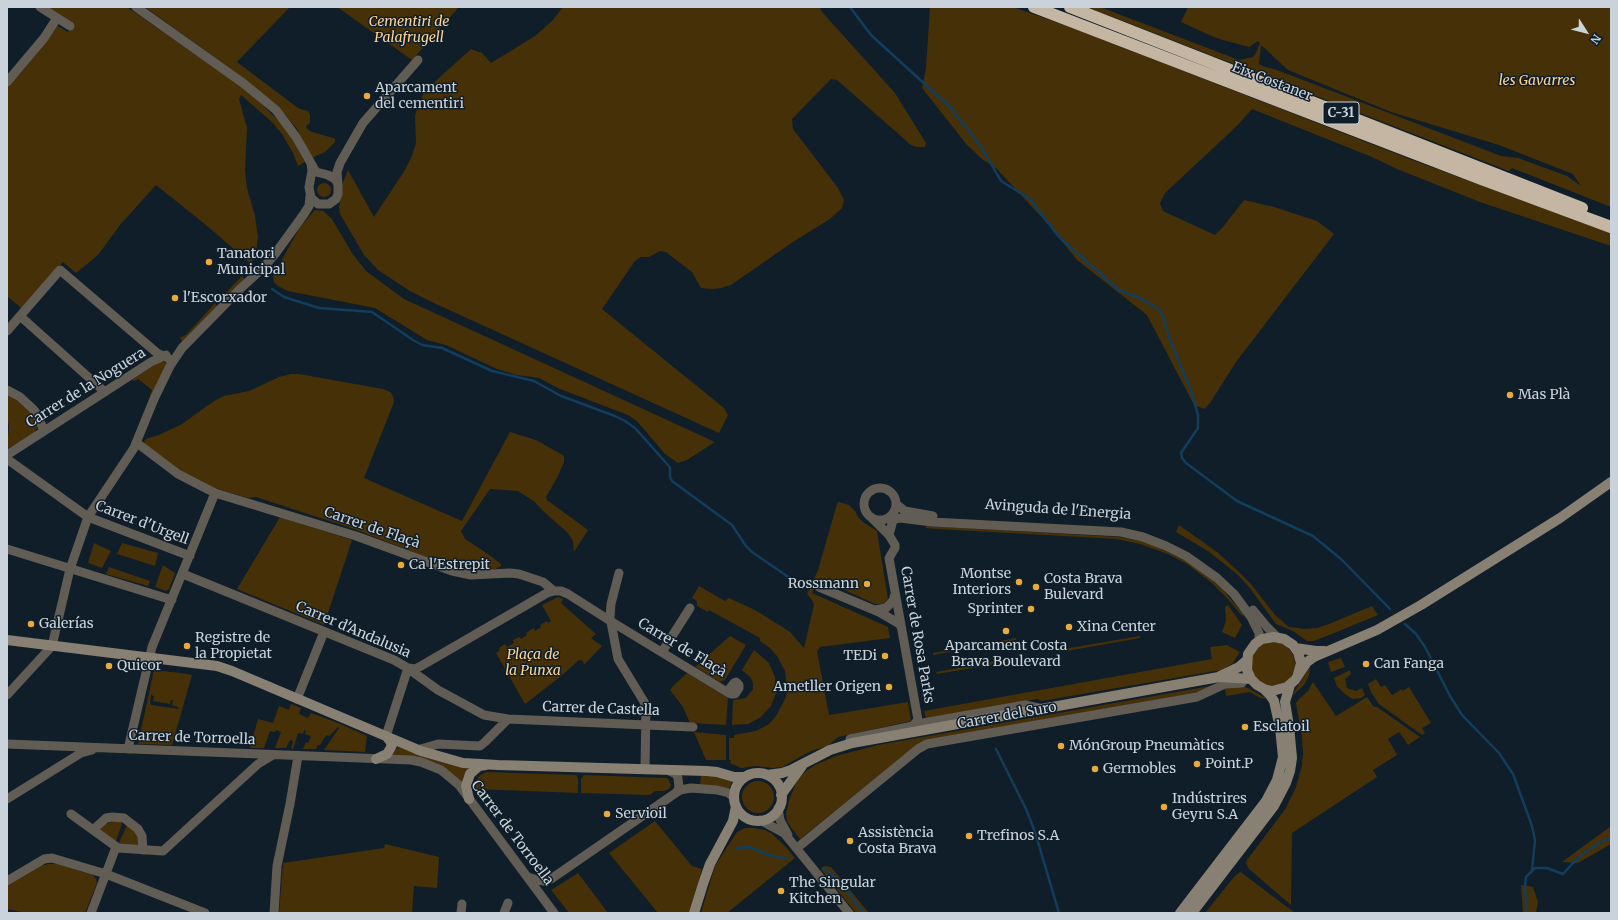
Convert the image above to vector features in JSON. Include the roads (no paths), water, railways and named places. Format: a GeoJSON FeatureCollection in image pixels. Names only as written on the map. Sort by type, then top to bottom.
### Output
{"type":"FeatureCollection","features":[{"type":"Feature","properties":{"kind":"highway","name":"Eix Costaner"},"geometry":{"type":"LineString","coordinates":[[1034,7],[1481,179],[1611,227]]}},
{"type":"Feature","properties":{"kind":"highway","name":"Eix Costaner"},"geometry":{"type":"LineString","coordinates":[[1070,7],[1611,219]]}},
{"type":"Feature","properties":{"kind":"street"},"geometry":{"type":"LineString","coordinates":[[40,7],[70,26]]}},
{"type":"Feature","properties":{"kind":"street"},"geometry":{"type":"LineString","coordinates":[[136,7],[268,102],[289,126],[316,172],[335,179],[338,184]]}},
{"type":"Feature","properties":{"kind":"street"},"geometry":{"type":"LineString","coordinates":[[7,82],[30,56],[57,18]]}},
{"type":"Feature","properties":{"kind":"street"},"geometry":{"type":"LineString","coordinates":[[310,196],[318,204],[324,205],[334,201],[338,194],[337,172],[340,163],[366,120],[418,60]]}},
{"type":"Feature","properties":{"kind":"street"},"geometry":{"type":"LineString","coordinates":[[7,695],[52,646],[70,569],[88,517],[137,443],[154,399],[172,363],[182,348],[240,289],[263,268],[304,214],[309,206],[311,163]]}},
{"type":"Feature","properties":{"kind":"street"},"geometry":{"type":"LineString","coordinates":[[311,182],[314,178],[326,175],[340,163]]}},
{"type":"Feature","properties":{"kind":"street"},"geometry":{"type":"LineString","coordinates":[[304,214],[318,204]]}},
{"type":"Feature","properties":{"kind":"street"},"geometry":{"type":"LineString","coordinates":[[7,331],[60,270],[163,356],[168,358],[172,363]]}},
{"type":"Feature","properties":{"kind":"street"},"geometry":{"type":"LineString","coordinates":[[20,316],[105,392]]}},
{"type":"Feature","properties":{"kind":"street","name":"Carrer de la Noguera"},"geometry":{"type":"LineString","coordinates":[[8,454],[163,356],[182,348]]}},
{"type":"Feature","properties":{"kind":"street"},"geometry":{"type":"LineString","coordinates":[[7,390],[20,397],[32,408],[37,414],[44,431]]}},
{"type":"Feature","properties":{"kind":"street","name":"Carrer de Flaçà"},"geometry":{"type":"LineString","coordinates":[[137,443],[178,474],[215,493],[356,536],[452,570],[478,575],[510,573],[519,574],[543,582],[554,591],[561,591],[568,594],[727,692]]}},
{"type":"Feature","properties":{"kind":"street","name":"Carrer d'Urgell"},"geometry":{"type":"LineString","coordinates":[[8,454],[88,517],[190,556]]}},
{"type":"Feature","properties":{"kind":"street"},"geometry":{"type":"LineString","coordinates":[[1192,913],[1274,806],[1286,783],[1292,758],[1291,739],[1285,702],[1290,685],[1307,662],[1326,650],[1377,630],[1421,606],[1560,518],[1611,482]]}},
{"type":"Feature","properties":{"kind":"street"},"geometry":{"type":"LineString","coordinates":[[874,488],[884,488],[889,490],[895,498],[895,512],[889,535],[867,514],[864,504],[866,495],[874,488]]}},
{"type":"Feature","properties":{"kind":"street"},"geometry":{"type":"LineString","coordinates":[[128,749],[152,647],[215,493]]}},
{"type":"Feature","properties":{"kind":"street","name":"Avinguda de l'Energia"},"geometry":{"type":"LineString","coordinates":[[895,512],[902,510],[932,516],[1121,527],[1154,534],[1189,551],[1221,574],[1238,590],[1260,620],[1277,637]]}},
{"type":"Feature","properties":{"kind":"street"},"geometry":{"type":"LineString","coordinates":[[871,517],[880,520],[889,518],[895,512]]}},
{"type":"Feature","properties":{"kind":"street","name":"Avinguda de l'Energia"},"geometry":{"type":"LineString","coordinates":[[895,512],[904,518],[932,522],[1121,532],[1143,537],[1186,556],[1217,578],[1234,594],[1251,617],[1259,634],[1259,641]]}},
{"type":"Feature","properties":{"kind":"street","name":"Carrer de Rosa Parks"},"geometry":{"type":"LineString","coordinates":[[889,535],[895,545],[895,548],[889,558],[918,720]]}},
{"type":"Feature","properties":{"kind":"street"},"geometry":{"type":"LineString","coordinates":[[7,549],[172,600]]}},
{"type":"Feature","properties":{"kind":"street"},"geometry":{"type":"LineString","coordinates":[[619,573],[611,604],[610,617],[616,652],[620,662],[646,705],[645,769]]}},
{"type":"Feature","properties":{"kind":"street","name":"Carrer d'Andalusia"},"geometry":{"type":"LineString","coordinates":[[183,574],[394,660],[408,668],[438,690],[475,711],[495,718],[508,719]]}},
{"type":"Feature","properties":{"kind":"street"},"geometry":{"type":"LineString","coordinates":[[819,586],[879,612],[901,626]]}},
{"type":"Feature","properties":{"kind":"street"},"geometry":{"type":"LineString","coordinates":[[386,736],[408,668],[415,669],[421,666],[547,593],[554,591]]}},
{"type":"Feature","properties":{"kind":"street"},"geometry":{"type":"LineString","coordinates":[[879,612],[891,604],[895,591]]}},
{"type":"Feature","properties":{"kind":"street"},"geometry":{"type":"LineString","coordinates":[[879,612],[891,614],[898,606]]}},
{"type":"Feature","properties":{"kind":"street"},"geometry":{"type":"LineString","coordinates":[[662,652],[690,608]]}},
{"type":"Feature","properties":{"kind":"street"},"geometry":{"type":"LineString","coordinates":[[297,698],[324,632]]}},
{"type":"Feature","properties":{"kind":"street"},"geometry":{"type":"LineString","coordinates":[[1180,913],[1266,801],[1277,780],[1282,757],[1280,728],[1274,701],[1264,689],[1253,681],[1247,670],[1247,660],[1251,649],[1259,641],[1268,637],[1277,637],[1287,640],[1295,648],[1300,660],[1298,674]]}},
{"type":"Feature","properties":{"kind":"street"},"geometry":{"type":"LineString","coordinates":[[7,640],[217,666],[297,698],[430,755],[456,761],[490,764],[717,772],[734,777],[745,777],[755,773],[767,775],[782,773],[830,750],[841,742],[849,739],[913,726],[918,720],[919,722],[923,723],[1025,705],[1043,709]]}},
{"type":"Feature","properties":{"kind":"street"},"geometry":{"type":"LineString","coordinates":[[1295,648],[1316,651],[1326,650]]}},
{"type":"Feature","properties":{"kind":"street"},"geometry":{"type":"LineString","coordinates":[[830,750],[882,738],[1218,677],[1239,667],[1247,660]]}},
{"type":"Feature","properties":{"kind":"street"},"geometry":{"type":"LineString","coordinates":[[1218,677],[1253,681]]}},
{"type":"Feature","properties":{"kind":"street","name":"Carrer del Suro"},"geometry":{"type":"LineString","coordinates":[[797,848],[918,749],[927,744],[1197,697],[1207,694],[1225,684],[1253,681]]}},
{"type":"Feature","properties":{"kind":"street"},"geometry":{"type":"LineString","coordinates":[[1264,689],[1276,691],[1290,685]]}},
{"type":"Feature","properties":{"kind":"street"},"geometry":{"type":"LineString","coordinates":[[417,750],[438,744],[480,746],[508,719]]}},
{"type":"Feature","properties":{"kind":"street","name":"Carrer de Castella"},"geometry":{"type":"LineString","coordinates":[[508,719],[693,727]]}},
{"type":"Feature","properties":{"kind":"street"},"geometry":{"type":"LineString","coordinates":[[376,759],[387,754],[392,745],[386,736]]}},
{"type":"Feature","properties":{"kind":"street","name":"Carrer de Torroella"},"geometry":{"type":"LineString","coordinates":[[7,744],[411,760],[431,765],[459,784],[554,913]]}},
{"type":"Feature","properties":{"kind":"street"},"geometry":{"type":"LineString","coordinates":[[7,799],[81,753],[104,748]]}},
{"type":"Feature","properties":{"kind":"street"},"geometry":{"type":"LineString","coordinates":[[71,814],[116,847],[162,851],[258,764],[273,755]]}},
{"type":"Feature","properties":{"kind":"street"},"geometry":{"type":"LineString","coordinates":[[274,913],[277,866],[298,756]]}},
{"type":"Feature","properties":{"kind":"street"},"geometry":{"type":"LineString","coordinates":[[797,848],[780,820],[778,808],[781,795],[804,763]]}},
{"type":"Feature","properties":{"kind":"street"},"geometry":{"type":"LineString","coordinates":[[470,799],[466,786],[470,774],[479,766],[490,764]]}},
{"type":"Feature","properties":{"kind":"street"},"geometry":{"type":"LineString","coordinates":[[665,770],[676,774],[678,778],[679,788],[676,793]]}},
{"type":"Feature","properties":{"kind":"street"},"geometry":{"type":"LineString","coordinates":[[767,775],[777,783],[781,795]]}},
{"type":"Feature","properties":{"kind":"street"},"geometry":{"type":"LineString","coordinates":[[694,913],[702,884],[710,864],[717,848],[733,821],[736,788],[745,777]]}},
{"type":"Feature","properties":{"kind":"street"},"geometry":{"type":"LineString","coordinates":[[528,877],[544,881],[551,879],[680,790],[691,788],[717,790],[728,793],[744,816],[784,833],[849,913]]}},
{"type":"Feature","properties":{"kind":"street"},"geometry":{"type":"LineString","coordinates":[[725,836],[733,828],[770,817],[778,808]]}},
{"type":"Feature","properties":{"kind":"street"},"geometry":{"type":"LineString","coordinates":[[93,830],[106,818],[124,818],[138,829],[142,836],[143,850]]}},
{"type":"Feature","properties":{"kind":"street"},"geometry":{"type":"LineString","coordinates":[[90,913],[116,847]]}},
{"type":"Feature","properties":{"kind":"street"},"geometry":{"type":"LineString","coordinates":[[7,881],[44,859],[52,858],[106,874],[205,913]]}},
{"type":"Feature","properties":{"kind":"street"},"geometry":{"type":"LineString","coordinates":[[504,913],[508,903]]}},
{"type":"Feature","properties":{"kind":"waterway"},"geometry":{"type":"LineString","coordinates":[[850,7],[871,35],[950,107],[982,148],[1001,181],[1030,199],[1059,237],[1119,290],[1142,299],[1158,309],[1162,314],[1170,340],[1190,388],[1198,415],[1198,428],[1181,453],[1182,458],[1186,463],[1237,501],[1313,536],[1341,559],[1390,609]]}},
{"type":"Feature","properties":{"kind":"waterway"},"geometry":{"type":"LineString","coordinates":[[272,289],[284,297],[319,308],[372,312],[422,345],[442,348],[492,371],[534,381],[561,396],[625,421],[635,428],[668,465],[670,468],[670,477],[672,481],[732,525],[746,546],[752,552],[800,585]]}},
{"type":"Feature","properties":{"kind":"waterway"},"geometry":{"type":"LineString","coordinates":[[1405,624],[1416,634],[1425,647],[1450,696],[1462,715],[1499,753],[1513,774],[1532,826],[1535,840],[1532,871]]}},
{"type":"Feature","properties":{"kind":"waterway"},"geometry":{"type":"LineString","coordinates":[[996,749],[1026,809],[1035,832],[1059,913]]}},
{"type":"Feature","properties":{"kind":"waterway"},"geometry":{"type":"LineString","coordinates":[[1527,913],[1525,888],[1526,877],[1535,868],[1547,868],[1563,874],[1584,853],[1611,837]]}},
{"type":"Feature","properties":{"kind":"waterway"},"geometry":{"type":"LineString","coordinates":[[736,848],[750,847],[769,855],[788,859]]}},
{"type":"Feature","properties":{"kind":"waterway"},"geometry":{"type":"LineString","coordinates":[[824,869],[835,877],[864,913]]}},
{"type":"Feature","properties":{"kind":"place","name":"Aparcament del cementiri"},"geometry":{"type":"Point","coordinates":[367,96]}},
{"type":"Feature","properties":{"kind":"place","name":"Tanatori Municipal"},"geometry":{"type":"Point","coordinates":[209,262]}},
{"type":"Feature","properties":{"kind":"place","name":"l'Escorxador"},"geometry":{"type":"Point","coordinates":[175,298]}},
{"type":"Feature","properties":{"kind":"place","name":"Mas Plà"},"geometry":{"type":"Point","coordinates":[1510,395]}},
{"type":"Feature","properties":{"kind":"place","name":"Ca l'Estrepit"},"geometry":{"type":"Point","coordinates":[401,565]}},
{"type":"Feature","properties":{"kind":"place","name":"Montse Interiors"},"geometry":{"type":"Point","coordinates":[1019,582]}},
{"type":"Feature","properties":{"kind":"place","name":"Rossmann"},"geometry":{"type":"Point","coordinates":[867,584]}},
{"type":"Feature","properties":{"kind":"place","name":"Costa Brava Bulevard"},"geometry":{"type":"Point","coordinates":[1036,587]}},
{"type":"Feature","properties":{"kind":"place","name":"Sprinter"},"geometry":{"type":"Point","coordinates":[1031,609]}},
{"type":"Feature","properties":{"kind":"place","name":"Galerías"},"geometry":{"type":"Point","coordinates":[31,624]}},
{"type":"Feature","properties":{"kind":"place","name":"Xina Center"},"geometry":{"type":"Point","coordinates":[1069,627]}},
{"type":"Feature","properties":{"kind":"place","name":"Aparcament Costa Brava Boulevard"},"geometry":{"type":"Point","coordinates":[1006,631]}},
{"type":"Feature","properties":{"kind":"place","name":"Registre de la Propietat"},"geometry":{"type":"Point","coordinates":[187,646]}},
{"type":"Feature","properties":{"kind":"place","name":"TEDi"},"geometry":{"type":"Point","coordinates":[885,656]}},
{"type":"Feature","properties":{"kind":"place","name":"Can Fanga"},"geometry":{"type":"Point","coordinates":[1366,664]}},
{"type":"Feature","properties":{"kind":"place","name":"Quicor"},"geometry":{"type":"Point","coordinates":[109,666]}},
{"type":"Feature","properties":{"kind":"place","name":"Ametller Origen"},"geometry":{"type":"Point","coordinates":[889,687]}},
{"type":"Feature","properties":{"kind":"place","name":"Esclatoil"},"geometry":{"type":"Point","coordinates":[1245,727]}},
{"type":"Feature","properties":{"kind":"place","name":"MónGroup Pneumàtics"},"geometry":{"type":"Point","coordinates":[1061,746]}},
{"type":"Feature","properties":{"kind":"place","name":"Point.P"},"geometry":{"type":"Point","coordinates":[1197,764]}},
{"type":"Feature","properties":{"kind":"place","name":"Germobles"},"geometry":{"type":"Point","coordinates":[1095,769]}},
{"type":"Feature","properties":{"kind":"place","name":"Indústrires Geyru S.A"},"geometry":{"type":"Point","coordinates":[1164,807]}},
{"type":"Feature","properties":{"kind":"place","name":"Servioil"},"geometry":{"type":"Point","coordinates":[607,814]}},
{"type":"Feature","properties":{"kind":"place","name":"Trefinos S.A"},"geometry":{"type":"Point","coordinates":[969,836]}},
{"type":"Feature","properties":{"kind":"place","name":"Assistència Costa Brava"},"geometry":{"type":"Point","coordinates":[850,841]}},
{"type":"Feature","properties":{"kind":"place","name":"The Singular Kitchen"},"geometry":{"type":"Point","coordinates":[781,891]}},
{"type":"Feature","properties":{"kind":"park label","name":"Cementiri de Palafrugell"},"geometry":{"type":"Point","coordinates":[409,30]}},
{"type":"Feature","properties":{"kind":"park label","name":"les Gavarres"},"geometry":{"type":"Point","coordinates":[1537,81]}},
{"type":"Feature","properties":{"kind":"park label","name":"Plaça de la Punxa"},"geometry":{"type":"Point","coordinates":[533,664]}}]}
